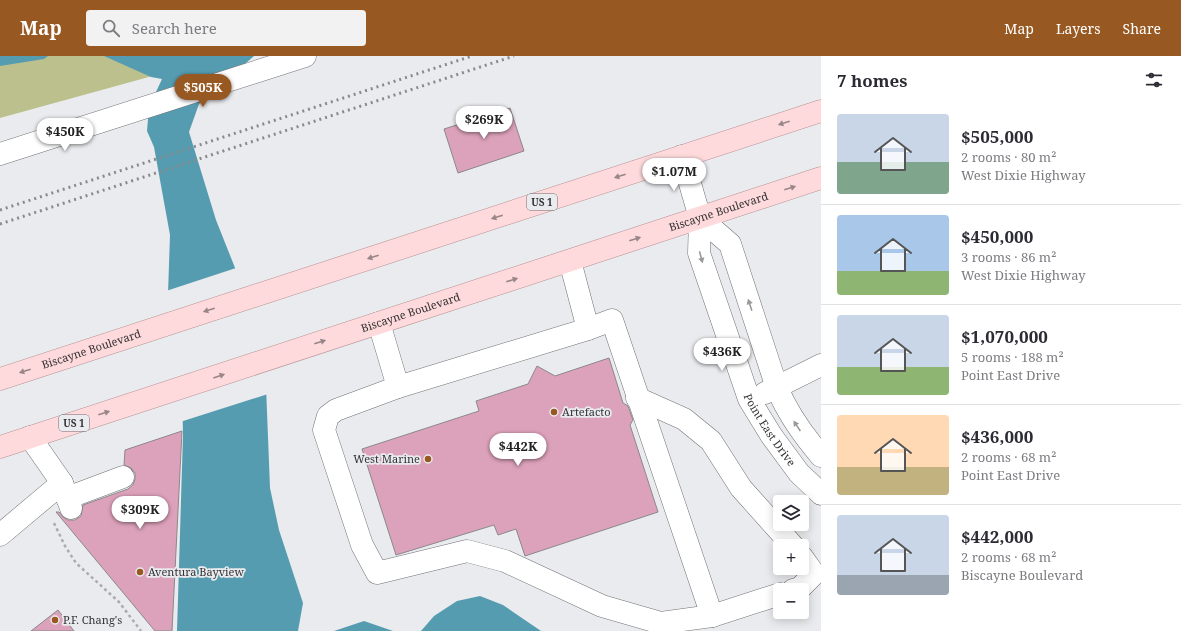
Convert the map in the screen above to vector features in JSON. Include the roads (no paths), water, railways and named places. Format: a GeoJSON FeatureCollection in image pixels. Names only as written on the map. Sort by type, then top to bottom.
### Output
{"type":"FeatureCollection","features":[{"type":"Feature","properties":{"kind":"main road","name":"Biscayne Boulevard"},"geometry":{"type":"LineString","coordinates":[[0,379],[821,111]]}},
{"type":"Feature","properties":{"kind":"main road","name":"Biscayne Boulevard"},"geometry":{"type":"LineString","coordinates":[[0,447],[821,178]]}},
{"type":"Feature","properties":{"kind":"street"},"geometry":{"type":"LineString","coordinates":[[0,154],[305,56]]}},
{"type":"Feature","properties":{"kind":"street","name":"Point East Drive"},"geometry":{"type":"LineString","coordinates":[[682,156],[700,218],[699,253],[749,399],[771,435],[798,472],[821,494]]}},
{"type":"Feature","properties":{"kind":"street","name":"Point East Drive"},"geometry":{"type":"LineString","coordinates":[[700,218],[730,244],[777,388],[786,409],[799,430],[821,456]]}},
{"type":"Feature","properties":{"kind":"street"},"geometry":{"type":"LineString","coordinates":[[570,261],[588,328]]}},
{"type":"Feature","properties":{"kind":"street"},"geometry":{"type":"LineString","coordinates":[[712,616],[637,398],[612,320],[398,387],[336,410],[328,416],[324,430],[362,545],[376,573],[467,551],[505,562],[602,606],[661,623],[712,616],[773,596]]}},
{"type":"Feature","properties":{"kind":"street"},"geometry":{"type":"LineString","coordinates":[[379,323],[398,387]]}},
{"type":"Feature","properties":{"kind":"street"},"geometry":{"type":"LineString","coordinates":[[749,399],[777,388],[821,365]]}},
{"type":"Feature","properties":{"kind":"street"},"geometry":{"type":"LineString","coordinates":[[637,398],[684,419],[711,441],[741,488],[787,539]]}},
{"type":"Feature","properties":{"kind":"street"},"geometry":{"type":"LineString","coordinates":[[30,437],[67,496]]}},
{"type":"Feature","properties":{"kind":"street"},"geometry":{"type":"LineString","coordinates":[[0,535],[67,496],[123,477]]}},
{"type":"Feature","properties":{"kind":"street"},"geometry":{"type":"LineString","coordinates":[[805,583],[814,574],[809,567]]}},
{"type":"Feature","properties":{"kind":"water"},"geometry":{"type":"Polygon","coordinates":[[[0,56],[48,56],[44,59],[0,66],[0,56]]]}},
{"type":"Feature","properties":{"kind":"water"},"geometry":{"type":"Polygon","coordinates":[[[104,56],[254,56],[199,104],[189,132],[216,220],[247,298],[265,361],[270,488],[279,530],[303,603],[298,631],[177,631],[183,435],[182,389],[167,323],[170,235],[154,147],[147,131],[149,107],[162,79],[151,77],[104,56]]]}},
{"type":"Feature","properties":{"kind":"water"},"geometry":{"type":"Polygon","coordinates":[[[480,596],[503,605],[541,631],[421,631],[434,616],[457,601],[480,596]]]}},
{"type":"Feature","properties":{"kind":"water"},"geometry":{"type":"Polygon","coordinates":[[[364,621],[393,631],[334,631],[364,621]]]}},
{"type":"Feature","properties":{"kind":"railway"},"geometry":{"type":"LineString","coordinates":[[0,210],[472,56]]}},
{"type":"Feature","properties":{"kind":"railway"},"geometry":{"type":"LineString","coordinates":[[0,224],[514,56]]}},
{"type":"Feature","properties":{"kind":"place","name":"Artefacto"},"geometry":{"type":"Point","coordinates":[554,412]}},
{"type":"Feature","properties":{"kind":"place","name":"West Marine"},"geometry":{"type":"Point","coordinates":[428,459]}},
{"type":"Feature","properties":{"kind":"place","name":"Aventura Bayview"},"geometry":{"type":"Point","coordinates":[140,572]}},
{"type":"Feature","properties":{"kind":"place","name":"P.F. Chang's"},"geometry":{"type":"Point","coordinates":[55,620]}}]}
